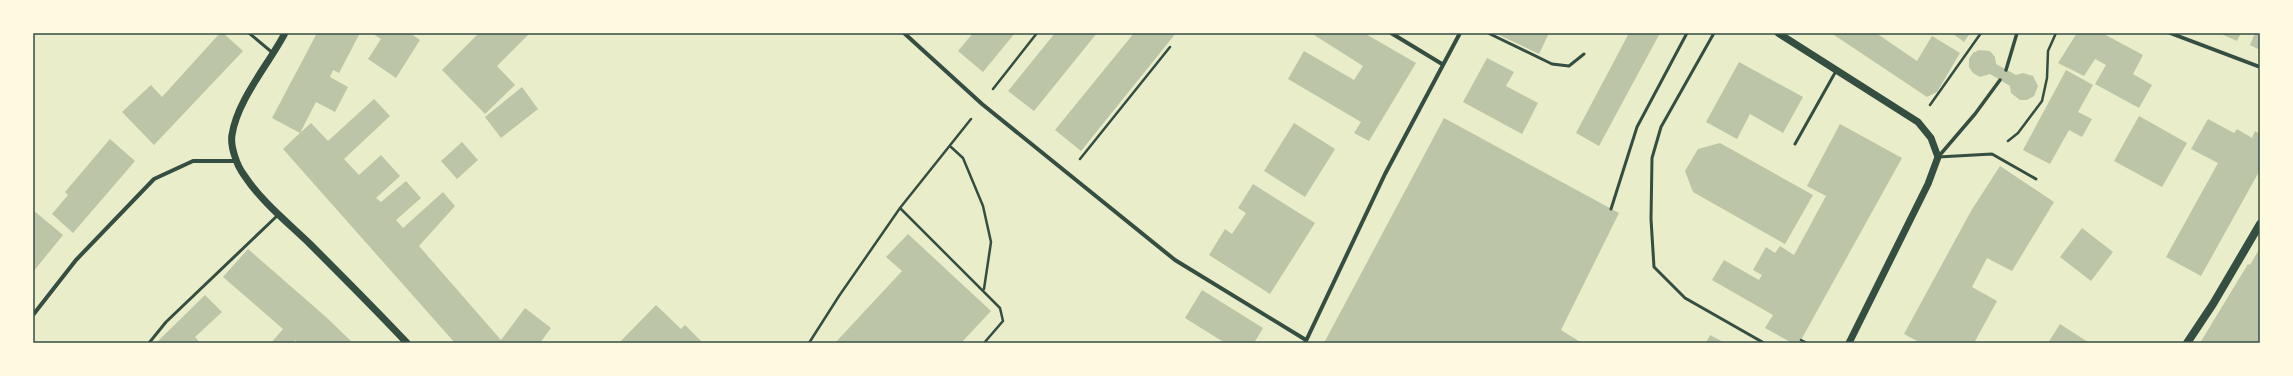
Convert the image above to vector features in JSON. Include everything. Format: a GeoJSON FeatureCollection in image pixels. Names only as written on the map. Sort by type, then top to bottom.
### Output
{"type":"FeatureCollection","features":[{"type":"Feature","properties":{"kind":"main road"},"geometry":{"type":"LineString","coordinates":[[2187,343],[2213,304],[2260,224]]}},
{"type":"Feature","properties":{"kind":"street"},"geometry":{"type":"LineString","coordinates":[[285,33],[274,54],[243,104],[235,122],[232,136],[237,161],[243,175],[278,215],[407,343]]}},
{"type":"Feature","properties":{"kind":"street"},"geometry":{"type":"LineString","coordinates":[[904,33],[982,104],[1175,260],[1306,341],[1384,174],[1460,33]]}},
{"type":"Feature","properties":{"kind":"street"},"geometry":{"type":"LineString","coordinates":[[1391,33],[1442,64]]}},
{"type":"Feature","properties":{"kind":"street"},"geometry":{"type":"LineString","coordinates":[[1778,33],[1918,122],[1931,138],[1938,157]]}},
{"type":"Feature","properties":{"kind":"street"},"geometry":{"type":"LineString","coordinates":[[2006,70],[2017,33]]}},
{"type":"Feature","properties":{"kind":"street"},"geometry":{"type":"LineString","coordinates":[[2170,33],[2260,67]]}},
{"type":"Feature","properties":{"kind":"street"},"geometry":{"type":"LineString","coordinates":[[1849,343],[1928,184],[1938,157],[1975,114],[2000,80]]}},
{"type":"Feature","properties":{"kind":"street"},"geometry":{"type":"LineString","coordinates":[[33,315],[76,260],[154,179],[193,161],[237,161]]}},
{"type":"Feature","properties":{"kind":"lane"},"geometry":{"type":"LineString","coordinates":[[249,33],[274,54]]}},
{"type":"Feature","properties":{"kind":"lane"},"geometry":{"type":"LineString","coordinates":[[1488,33],[1552,64],[1569,66],[1584,54]]}},
{"type":"Feature","properties":{"kind":"lane"},"geometry":{"type":"LineString","coordinates":[[1611,209],[1637,127],[1687,33]]}},
{"type":"Feature","properties":{"kind":"lane"},"geometry":{"type":"LineString","coordinates":[[1714,33],[1661,126],[1652,158],[1651,219],[1654,267],[1685,298],[1764,343]]}},
{"type":"Feature","properties":{"kind":"lane"},"geometry":{"type":"LineString","coordinates":[[1795,144],[1837,70]]}},
{"type":"Feature","properties":{"kind":"lane"},"geometry":{"type":"LineString","coordinates":[[1938,157],[1992,154],[2036,179]]}},
{"type":"Feature","properties":{"kind":"lane"},"geometry":{"type":"LineString","coordinates":[[149,343],[166,322],[278,215]]}},
{"type":"Feature","properties":{"kind":"path"},"geometry":{"type":"LineString","coordinates":[[809,343],[839,296],[900,208],[951,147],[1037,33]]}},
{"type":"Feature","properties":{"kind":"path"},"geometry":{"type":"LineString","coordinates":[[1918,122],[1981,33]]}},
{"type":"Feature","properties":{"kind":"path"},"geometry":{"type":"LineString","coordinates":[[1992,154],[2018,132],[2042,101],[2047,78],[2048,51],[2056,33]]}},
{"type":"Feature","properties":{"kind":"path"},"geometry":{"type":"LineString","coordinates":[[1068,174],[1170,47]]}},
{"type":"Feature","properties":{"kind":"path"},"geometry":{"type":"LineString","coordinates":[[951,147],[963,158],[983,206],[991,242],[984,290]]}},
{"type":"Feature","properties":{"kind":"path"},"geometry":{"type":"LineString","coordinates":[[900,208],[984,290],[1000,308],[1004,321],[984,343]]}},
{"type":"Feature","properties":{"kind":"path"},"geometry":{"type":"LineString","coordinates":[[1801,340],[1807,343]]}},
{"type":"Feature","properties":{"kind":"building"},"geometry":{"type":"Polygon","coordinates":[[[220,33],[223,33],[243,51],[154,145],[122,112],[151,85],[162,97],[220,33]]]}},
{"type":"Feature","properties":{"kind":"building"},"geometry":{"type":"Polygon","coordinates":[[[317,33],[360,33],[339,73],[333,70],[330,77],[348,87],[335,112],[316,102],[300,133],[272,118],[317,33]]]}},
{"type":"Feature","properties":{"kind":"building"},"geometry":{"type":"Polygon","coordinates":[[[372,33],[410,33],[420,40],[396,78],[368,59],[381,39],[372,33]]]}},
{"type":"Feature","properties":{"kind":"building"},"geometry":{"type":"Polygon","coordinates":[[[479,33],[530,33],[497,66],[515,85],[485,114],[442,70],[479,33]]]}},
{"type":"Feature","properties":{"kind":"building"},"geometry":{"type":"Polygon","coordinates":[[[973,33],[1015,33],[983,72],[958,51],[973,33]]]}},
{"type":"Feature","properties":{"kind":"building"},"geometry":{"type":"Polygon","coordinates":[[[1055,33],[1097,33],[1034,111],[1008,91],[1055,33]]]}},
{"type":"Feature","properties":{"kind":"building"},"geometry":{"type":"Polygon","coordinates":[[[1134,33],[1176,33],[1081,151],[1055,130],[1134,33]]]}},
{"type":"Feature","properties":{"kind":"building"},"geometry":{"type":"Polygon","coordinates":[[[1311,33],[1364,33],[1416,63],[1369,141],[1354,133],[1361,122],[1288,79],[1304,51],[1354,80],[1363,66],[1311,33]]]}},
{"type":"Feature","properties":{"kind":"building"},"geometry":{"type":"Polygon","coordinates":[[[1495,33],[1549,33],[1539,54],[1495,33]]]}},
{"type":"Feature","properties":{"kind":"building"},"geometry":{"type":"Polygon","coordinates":[[[1629,33],[1660,33],[1599,146],[1576,133],[1629,33]]]}},
{"type":"Feature","properties":{"kind":"building"},"geometry":{"type":"Polygon","coordinates":[[[1831,33],[1876,33],[1917,61],[1932,36],[1960,53],[1937,92],[1927,97],[1831,33]]]}},
{"type":"Feature","properties":{"kind":"building"},"geometry":{"type":"Polygon","coordinates":[[[1952,33],[1970,33],[1964,42],[1952,33]]]}},
{"type":"Feature","properties":{"kind":"building"},"geometry":{"type":"Polygon","coordinates":[[[2077,33],[2102,33],[2143,55],[2133,74],[2152,85],[2139,108],[2095,84],[2106,65],[2095,59],[2084,76],[2058,63],[2077,33]]]}},
{"type":"Feature","properties":{"kind":"building"},"geometry":{"type":"Polygon","coordinates":[[[2219,33],[2241,33],[2237,41],[2219,33]]]}},
{"type":"Feature","properties":{"kind":"building"},"geometry":{"type":"Polygon","coordinates":[[[2255,33],[2260,33],[2260,50],[2250,45],[2255,33]]]}},
{"type":"Feature","properties":{"kind":"building"},"geometry":{"type":"Polygon","coordinates":[[[1979,50],[1990,51],[1995,57],[1996,64],[2016,75],[2023,73],[2033,76],[2038,86],[2034,96],[2027,100],[2020,100],[2011,93],[2010,86],[1990,74],[1980,77],[1973,73],[1969,67],[1969,59],[1973,53],[1979,50]]]}},
{"type":"Feature","properties":{"kind":"building"},"geometry":{"type":"Polygon","coordinates":[[[1487,58],[1514,72],[1506,86],[1538,103],[1522,134],[1463,102],[1487,58]]]}},
{"type":"Feature","properties":{"kind":"building"},"geometry":{"type":"Polygon","coordinates":[[[1739,62],[1803,97],[1783,133],[1750,114],[1737,139],[1706,122],[1739,62]]]}},
{"type":"Feature","properties":{"kind":"building"},"geometry":{"type":"Polygon","coordinates":[[[2066,70],[2093,85],[2078,112],[2092,119],[2082,137],[2069,130],[2050,164],[2023,150],[2066,70]]]}},
{"type":"Feature","properties":{"kind":"building"},"geometry":{"type":"Polygon","coordinates":[[[522,87],[538,109],[501,138],[485,117],[522,87]]]}},
{"type":"Feature","properties":{"kind":"building"},"geometry":{"type":"Polygon","coordinates":[[[374,99],[390,116],[344,159],[359,175],[381,155],[400,176],[376,198],[381,202],[406,181],[421,198],[396,220],[403,228],[443,192],[455,206],[419,246],[501,340],[525,308],[551,328],[540,343],[455,343],[283,149],[311,123],[328,141],[374,99]]]}},
{"type":"Feature","properties":{"kind":"building"},"geometry":{"type":"Polygon","coordinates":[[[2139,116],[2187,143],[2162,187],[2114,161],[2139,116]]]}},
{"type":"Feature","properties":{"kind":"building"},"geometry":{"type":"Polygon","coordinates":[[[1444,118],[1619,213],[1561,330],[1582,343],[1324,343],[1444,118]]]}},
{"type":"Feature","properties":{"kind":"building"},"geometry":{"type":"Polygon","coordinates":[[[2208,119],[2234,133],[2237,129],[2252,138],[2255,131],[2260,134],[2260,170],[2201,276],[2166,257],[2218,163],[2191,149],[2208,119]]]}},
{"type":"Feature","properties":{"kind":"building"},"geometry":{"type":"Polygon","coordinates":[[[1294,123],[1335,149],[1305,197],[1264,171],[1294,123]]]}},
{"type":"Feature","properties":{"kind":"building"},"geometry":{"type":"Polygon","coordinates":[[[1840,124],[1902,158],[1801,340],[1799,343],[1792,343],[1765,328],[1773,315],[1712,280],[1724,260],[1759,280],[1762,275],[1753,270],[1766,247],[1775,253],[1780,246],[1794,255],[1826,196],[1807,186],[1840,124]]]}},
{"type":"Feature","properties":{"kind":"building"},"geometry":{"type":"Polygon","coordinates":[[[110,139],[135,161],[73,233],[52,214],[68,195],[65,192],[110,139]]]}},
{"type":"Feature","properties":{"kind":"building"},"geometry":{"type":"Polygon","coordinates":[[[462,142],[478,160],[457,179],[441,161],[462,142]]]}},
{"type":"Feature","properties":{"kind":"building"},"geometry":{"type":"Polygon","coordinates":[[[1720,143],[1813,195],[1785,244],[1693,192],[1685,171],[1698,149],[1720,143]]]}},
{"type":"Feature","properties":{"kind":"building"},"geometry":{"type":"Polygon","coordinates":[[[2000,166],[2054,202],[2012,271],[1987,258],[1972,287],[1997,301],[1974,343],[1921,343],[1904,334],[1971,211],[2000,166]]]}},
{"type":"Feature","properties":{"kind":"building"},"geometry":{"type":"Polygon","coordinates":[[[1253,184],[1315,223],[1270,294],[1209,255],[1225,229],[1232,234],[1246,213],[1238,208],[1253,184]]]}},
{"type":"Feature","properties":{"kind":"building"},"geometry":{"type":"Polygon","coordinates":[[[33,210],[63,235],[33,272],[33,210]]]}},
{"type":"Feature","properties":{"kind":"building"},"geometry":{"type":"Polygon","coordinates":[[[2082,228],[2113,252],[2091,281],[2060,257],[2082,228]]]}},
{"type":"Feature","properties":{"kind":"building"},"geometry":{"type":"Polygon","coordinates":[[[908,234],[991,311],[961,343],[835,343],[902,271],[886,257],[908,234]]]}},
{"type":"Feature","properties":{"kind":"building"},"geometry":{"type":"Polygon","coordinates":[[[2260,248],[2260,343],[2200,343],[2248,264],[2250,265],[2260,248]]]}},
{"type":"Feature","properties":{"kind":"building"},"geometry":{"type":"Polygon","coordinates":[[[248,249],[326,317],[353,343],[299,343],[295,340],[293,343],[271,343],[283,329],[223,277],[248,249]]]}},
{"type":"Feature","properties":{"kind":"building"},"geometry":{"type":"Polygon","coordinates":[[[1202,290],[1263,328],[1254,343],[1225,343],[1185,318],[1202,290]]]}},
{"type":"Feature","properties":{"kind":"building"},"geometry":{"type":"Polygon","coordinates":[[[205,295],[222,312],[195,337],[200,343],[156,343],[205,295]]]}},
{"type":"Feature","properties":{"kind":"building"},"geometry":{"type":"Polygon","coordinates":[[[656,305],[681,329],[685,325],[703,343],[619,343],[656,305]]]}},
{"type":"Feature","properties":{"kind":"building"},"geometry":{"type":"Polygon","coordinates":[[[2060,324],[2088,342],[2048,343],[2060,324]]]}},
{"type":"Feature","properties":{"kind":"building"},"geometry":{"type":"Polygon","coordinates":[[[1710,335],[1725,343],[1706,343],[1710,335]]]}}]}
